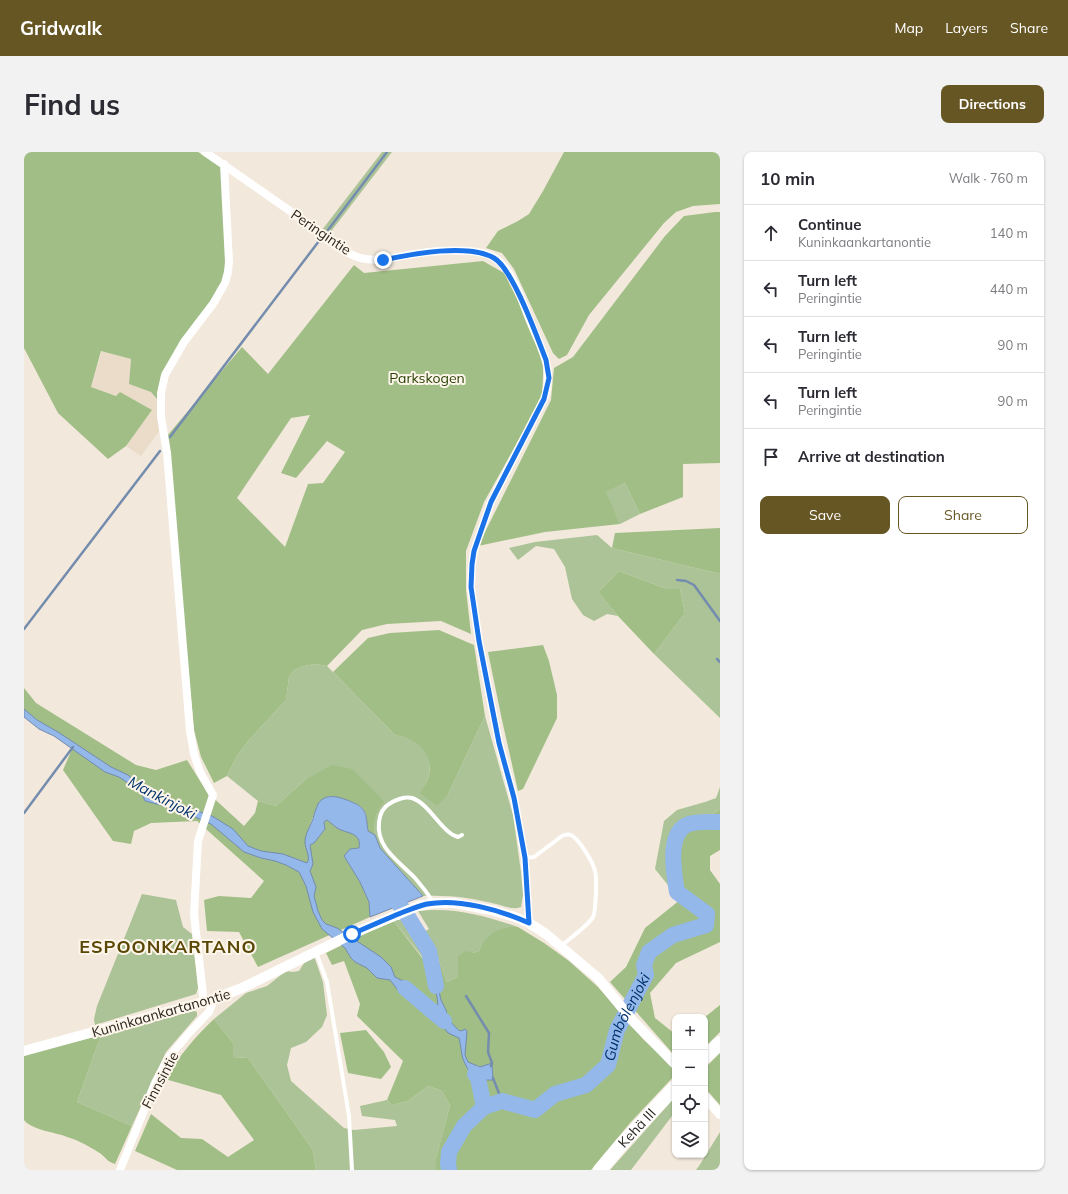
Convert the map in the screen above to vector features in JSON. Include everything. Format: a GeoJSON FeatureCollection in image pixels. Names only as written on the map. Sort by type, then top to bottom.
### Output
{"type":"FeatureCollection","features":[{"type":"Feature","properties":{"kind":"highway"},"geometry":{"type":"LineString","coordinates":[[708,1054],[720,1043]]}},
{"type":"Feature","properties":{"kind":"highway","name":"Kehä III"},"geometry":{"type":"LineString","coordinates":[[600,1170],[670,1092]]}},
{"type":"Feature","properties":{"kind":"street","name":"Peringintie"},"geometry":{"type":"LineString","coordinates":[[206,152],[345,251],[362,258],[383,260],[411,254],[448,251],[478,252],[495,258],[506,269],[517,289],[546,360],[549,378],[544,399],[491,502],[474,551],[471,587],[488,691],[499,743],[514,798],[525,858],[529,923]]}},
{"type":"Feature","properties":{"kind":"street"},"geometry":{"type":"LineString","coordinates":[[209,1001],[194,914],[198,841],[213,795],[200,772],[194,754],[190,731],[167,452],[161,406],[164,375],[184,342],[213,304],[225,283],[228,272],[229,262],[224,164]]}},
{"type":"Feature","properties":{"kind":"street","name":"Kuninkaankartanontie"},"geometry":{"type":"LineString","coordinates":[[24,1051],[209,1001],[242,988],[352,934],[418,906],[434,903],[454,903],[474,906],[515,917],[529,923],[546,934],[598,978],[632,1020],[672,1061]]}},
{"type":"Feature","properties":{"kind":"street","name":"Finnsintie"},"geometry":{"type":"LineString","coordinates":[[120,1170],[155,1083],[168,1058],[209,1012],[209,1001]]}},
{"type":"Feature","properties":{"kind":"street"},"geometry":{"type":"LineString","coordinates":[[708,1100],[720,1114]]}},
{"type":"Feature","properties":{"kind":"lane"},"geometry":{"type":"LineString","coordinates":[[434,903],[414,877],[385,847],[380,838],[378,828],[380,816],[383,809],[390,803],[400,799],[410,798],[418,800],[451,835],[458,837],[462,835]]}},
{"type":"Feature","properties":{"kind":"lane"},"geometry":{"type":"LineString","coordinates":[[525,858],[534,857],[562,836],[571,835],[588,856],[595,871],[596,906],[592,919],[561,946]]}},
{"type":"Feature","properties":{"kind":"lane"},"geometry":{"type":"LineString","coordinates":[[316,951],[327,982],[349,1116],[352,1170]]}},
{"type":"Feature","properties":{"kind":"shaded area"},"geometry":{"type":"Polygon","coordinates":[[[102,351],[131,359],[129,384],[151,392],[157,399],[160,430],[141,456],[126,446],[151,410],[120,392],[117,396],[91,387],[102,351]]]}},
{"type":"Feature","properties":{"kind":"green space"},"geometry":{"type":"Polygon","coordinates":[[[24,152],[198,152],[222,168],[226,270],[221,287],[189,329],[162,373],[157,399],[151,392],[129,384],[131,359],[101,351],[91,387],[116,396],[120,392],[152,410],[126,446],[108,459],[58,413],[24,348],[24,152]]]}},
{"type":"Feature","properties":{"kind":"green space"},"geometry":{"type":"Polygon","coordinates":[[[382,152],[392,152],[329,234],[322,230],[382,152]]]}},
{"type":"Feature","properties":{"kind":"green space"},"geometry":{"type":"Polygon","coordinates":[[[564,152],[720,152],[720,204],[693,206],[676,212],[664,223],[589,315],[567,355],[559,359],[553,353],[514,269],[502,253],[486,248],[498,231],[529,214],[564,152]]]}},
{"type":"Feature","properties":{"kind":"green space"},"geometry":{"type":"Polygon","coordinates":[[[720,212],[720,463],[683,464],[683,497],[640,514],[625,483],[606,492],[620,524],[545,532],[478,546],[551,400],[554,368],[573,357],[665,236],[684,216],[720,212]]]}},
{"type":"Feature","properties":{"kind":"green space","name":"Parkskogen"},"geometry":{"type":"Polygon","coordinates":[[[483,261],[504,273],[544,353],[542,398],[484,502],[466,551],[466,590],[471,634],[441,621],[387,624],[362,630],[327,666],[315,664],[294,670],[289,677],[286,700],[249,740],[237,756],[227,776],[214,783],[201,757],[194,730],[167,436],[242,347],[268,374],[354,265],[364,273],[483,261]],[[310,415],[291,418],[237,498],[285,547],[308,484],[323,483],[345,452],[327,441],[296,478],[281,473],[310,415]]]}},
{"type":"Feature","properties":{"kind":"green space"},"geometry":{"type":"Polygon","coordinates":[[[625,483],[640,514],[620,524],[605,492],[625,483]]]}},
{"type":"Feature","properties":{"kind":"green space"},"geometry":{"type":"Polygon","coordinates":[[[720,528],[720,574],[612,548],[615,533],[720,528]]]}},
{"type":"Feature","properties":{"kind":"green space"},"geometry":{"type":"Polygon","coordinates":[[[597,535],[612,548],[720,574],[720,718],[654,654],[685,613],[680,589],[667,589],[619,571],[598,592],[618,616],[607,614],[594,621],[583,615],[572,599],[565,567],[554,549],[536,546],[518,560],[509,548],[535,542],[597,535]]]}},
{"type":"Feature","properties":{"kind":"green space"},"geometry":{"type":"Polygon","coordinates":[[[619,571],[667,589],[680,589],[685,613],[654,654],[618,616],[598,592],[619,571]]]}},
{"type":"Feature","properties":{"kind":"green space"},"geometry":{"type":"Polygon","coordinates":[[[439,630],[474,645],[485,716],[448,794],[437,806],[420,793],[426,783],[429,773],[427,756],[422,748],[415,742],[395,735],[333,672],[368,638],[390,633],[439,630]]]}},
{"type":"Feature","properties":{"kind":"green space"},"geometry":{"type":"Polygon","coordinates":[[[543,645],[549,661],[557,695],[557,718],[523,789],[518,791],[488,652],[543,645]]]}},
{"type":"Feature","properties":{"kind":"green space"},"geometry":{"type":"Polygon","coordinates":[[[315,664],[327,666],[395,735],[405,737],[420,746],[429,759],[430,767],[429,776],[425,786],[448,794],[485,716],[513,815],[523,895],[521,907],[510,908],[480,900],[443,896],[423,896],[380,848],[375,835],[374,820],[378,810],[385,802],[372,791],[305,780],[276,806],[258,801],[227,776],[237,756],[249,740],[286,700],[289,677],[294,670],[315,664]]]}},
{"type":"Feature","properties":{"kind":"green space"},"geometry":{"type":"Polygon","coordinates":[[[24,688],[36,703],[136,765],[156,770],[187,760],[207,792],[244,826],[255,813],[258,801],[276,806],[305,780],[332,765],[352,769],[385,802],[376,817],[375,835],[368,831],[366,814],[363,808],[349,801],[329,796],[318,804],[308,830],[308,846],[314,843],[325,829],[324,822],[327,820],[337,828],[353,834],[358,838],[359,848],[354,848],[344,856],[360,882],[369,902],[370,917],[258,967],[239,932],[207,931],[204,900],[219,896],[251,898],[264,881],[197,821],[151,823],[134,831],[131,844],[113,841],[63,770],[73,747],[24,712],[24,688]]]}},
{"type":"Feature","properties":{"kind":"green space"},"geometry":{"type":"Polygon","coordinates":[[[720,787],[720,809],[693,827],[678,884],[680,900],[655,869],[664,821],[677,810],[716,798],[720,787]]]}},
{"type":"Feature","properties":{"kind":"green space"},"geometry":{"type":"Polygon","coordinates":[[[720,809],[720,850],[710,856],[710,870],[720,884],[720,942],[676,963],[650,993],[655,1018],[672,1032],[672,1053],[610,982],[626,967],[645,928],[680,900],[677,877],[679,843],[685,833],[720,809]]]}},
{"type":"Feature","properties":{"kind":"green space"},"geometry":{"type":"Polygon","coordinates":[[[142,894],[176,900],[183,927],[192,934],[198,988],[196,994],[95,1025],[94,1019],[97,1006],[142,894]]]}},
{"type":"Feature","properties":{"kind":"green space"},"geometry":{"type":"Polygon","coordinates":[[[431,910],[465,912],[518,927],[507,927],[482,943],[479,951],[473,953],[458,977],[447,982],[439,960],[424,959],[393,920],[403,920],[413,938],[429,929],[418,911],[431,910]]]}},
{"type":"Feature","properties":{"kind":"green space"},"geometry":{"type":"Polygon","coordinates":[[[393,920],[423,959],[439,960],[447,982],[458,977],[458,956],[466,951],[473,953],[479,951],[482,943],[494,932],[507,927],[518,927],[569,961],[598,987],[643,1039],[672,1066],[672,1078],[630,1123],[591,1170],[436,1170],[436,1158],[450,1105],[442,1091],[428,1086],[408,1101],[392,1105],[387,1100],[403,1061],[357,1016],[360,1004],[344,961],[332,965],[326,953],[393,920]]]}},
{"type":"Feature","properties":{"kind":"green space"},"geometry":{"type":"Polygon","coordinates":[[[314,956],[323,982],[327,1015],[322,1027],[306,1042],[291,1048],[287,1065],[291,1081],[344,1128],[354,1130],[397,1126],[395,1120],[362,1116],[360,1106],[387,1100],[392,1105],[408,1101],[428,1086],[442,1091],[450,1105],[436,1158],[436,1170],[316,1170],[313,1150],[248,1058],[233,1057],[233,1043],[214,1019],[246,993],[267,986],[286,971],[299,971],[306,960],[314,956]]]}},
{"type":"Feature","properties":{"kind":"green space"},"geometry":{"type":"Polygon","coordinates":[[[720,1005],[720,1032],[708,1044],[708,1015],[720,1005]]]}},
{"type":"Feature","properties":{"kind":"green space"},"geometry":{"type":"Polygon","coordinates":[[[194,1011],[197,1012],[197,1016],[166,1052],[132,1126],[77,1102],[101,1035],[194,1011]]]}},
{"type":"Feature","properties":{"kind":"green space"},"geometry":{"type":"Polygon","coordinates":[[[214,1019],[233,1043],[233,1057],[248,1058],[313,1150],[316,1170],[177,1170],[135,1151],[151,1114],[181,1138],[202,1139],[228,1157],[254,1140],[221,1095],[165,1079],[188,1047],[214,1019]]]}},
{"type":"Feature","properties":{"kind":"green space"},"geometry":{"type":"Polygon","coordinates":[[[366,1030],[384,1052],[391,1067],[381,1079],[348,1073],[340,1033],[366,1030]]]}},
{"type":"Feature","properties":{"kind":"green space"},"geometry":{"type":"Polygon","coordinates":[[[101,1035],[77,1102],[132,1126],[115,1164],[81,1142],[33,1127],[24,1120],[24,1055],[101,1035]]]}},
{"type":"Feature","properties":{"kind":"green space"},"geometry":{"type":"Polygon","coordinates":[[[720,1053],[720,1105],[708,1091],[708,1065],[720,1053]]]}},
{"type":"Feature","properties":{"kind":"green space"},"geometry":{"type":"Polygon","coordinates":[[[672,1100],[672,1116],[631,1170],[610,1170],[672,1100]]]}},
{"type":"Feature","properties":{"kind":"green space"},"geometry":{"type":"Polygon","coordinates":[[[720,1132],[720,1170],[696,1170],[704,1158],[708,1158],[708,1151],[720,1132]]]}},
{"type":"Feature","properties":{"kind":"water"},"geometry":{"type":"Polygon","coordinates":[[[24,709],[37,720],[111,767],[128,775],[142,787],[151,789],[186,807],[212,816],[233,829],[248,846],[261,851],[283,854],[307,863],[308,856],[305,845],[306,836],[314,813],[321,800],[335,797],[345,799],[359,805],[366,814],[368,831],[375,835],[380,848],[423,896],[370,917],[369,902],[360,882],[344,856],[350,849],[359,848],[358,839],[353,834],[337,828],[327,820],[324,822],[325,829],[314,843],[310,845],[313,864],[310,871],[316,887],[314,896],[318,911],[322,920],[326,924],[337,928],[381,957],[391,967],[395,977],[413,986],[420,992],[422,1003],[426,1006],[437,1008],[437,997],[425,961],[424,955],[427,955],[435,973],[441,1000],[446,1010],[448,1021],[459,1030],[461,1031],[465,1029],[467,1031],[465,1055],[468,1062],[480,1067],[492,1063],[493,1080],[485,1080],[482,1084],[485,1093],[479,1096],[477,1085],[463,1059],[459,1038],[448,1033],[437,1018],[421,1007],[409,995],[397,989],[390,980],[377,978],[367,968],[355,962],[345,948],[322,929],[313,912],[306,886],[299,872],[275,861],[244,852],[211,824],[179,810],[145,801],[143,796],[134,787],[119,777],[105,772],[54,736],[39,729],[24,717],[24,709]]]}},
{"type":"Feature","properties":{"kind":"waterway"},"geometry":{"type":"LineString","coordinates":[[328,230],[387,152]]}},
{"type":"Feature","properties":{"kind":"waterway"},"geometry":{"type":"LineString","coordinates":[[170,437],[319,241]]}},
{"type":"Feature","properties":{"kind":"waterway"},"geometry":{"type":"LineString","coordinates":[[24,629],[160,451]]}},
{"type":"Feature","properties":{"kind":"waterway"},"geometry":{"type":"LineString","coordinates":[[677,580],[686,581],[694,585],[720,621]]}},
{"type":"Feature","properties":{"kind":"waterway"},"geometry":{"type":"LineString","coordinates":[[717,659],[720,662]]}},
{"type":"Feature","properties":{"kind":"waterway"},"geometry":{"type":"LineString","coordinates":[[24,813],[73,747]]}},
{"type":"Feature","properties":{"kind":"waterway","name":"Gumbölenjoki"},"geometry":{"type":"LineString","coordinates":[[449,1170],[449,1152],[464,1126],[484,1107],[502,1101],[535,1110],[555,1094],[586,1085],[608,1065],[617,1030],[646,975],[644,965],[649,952],[673,935],[706,925],[707,914],[677,892],[673,865],[674,844],[677,835],[682,828],[692,823],[720,822]]}},
{"type":"Feature","properties":{"kind":"waterway","name":"Mankinjoki"},"geometry":{"type":"LineString","coordinates":[[387,887],[429,951],[436,986]]}},
{"type":"Feature","properties":{"kind":"waterway","name":"Mankinjoki"},"geometry":{"type":"LineString","coordinates":[[405,988],[444,1021]]}},
{"type":"Feature","properties":{"kind":"waterway"},"geometry":{"type":"LineString","coordinates":[[466,996],[489,1033],[488,1052],[492,1063],[491,1066]]}},
{"type":"Feature","properties":{"kind":"waterway","name":"Mankinjoki"},"geometry":{"type":"LineString","coordinates":[[475,1074],[478,1078],[484,1107]]}},
{"type":"Feature","properties":{"kind":"waterway"},"geometry":{"type":"LineString","coordinates":[[493,1078],[502,1101]]}},
{"type":"Feature","properties":{"kind":"district","name":"ESPOONKARTANO"},"geometry":{"type":"Point","coordinates":[168,947]}},
{"type":"Feature","properties":{"kind":"route"},"geometry":{"type":"LineString","coordinates":[[352,934],[418,906],[434,903],[454,903],[474,906],[515,917],[529,923],[525,858],[514,798],[499,743],[488,691],[471,587],[474,551],[491,502],[544,399],[549,378],[548,368],[517,289],[506,269],[495,258],[478,252],[448,251],[411,254],[383,260]]}}]}
